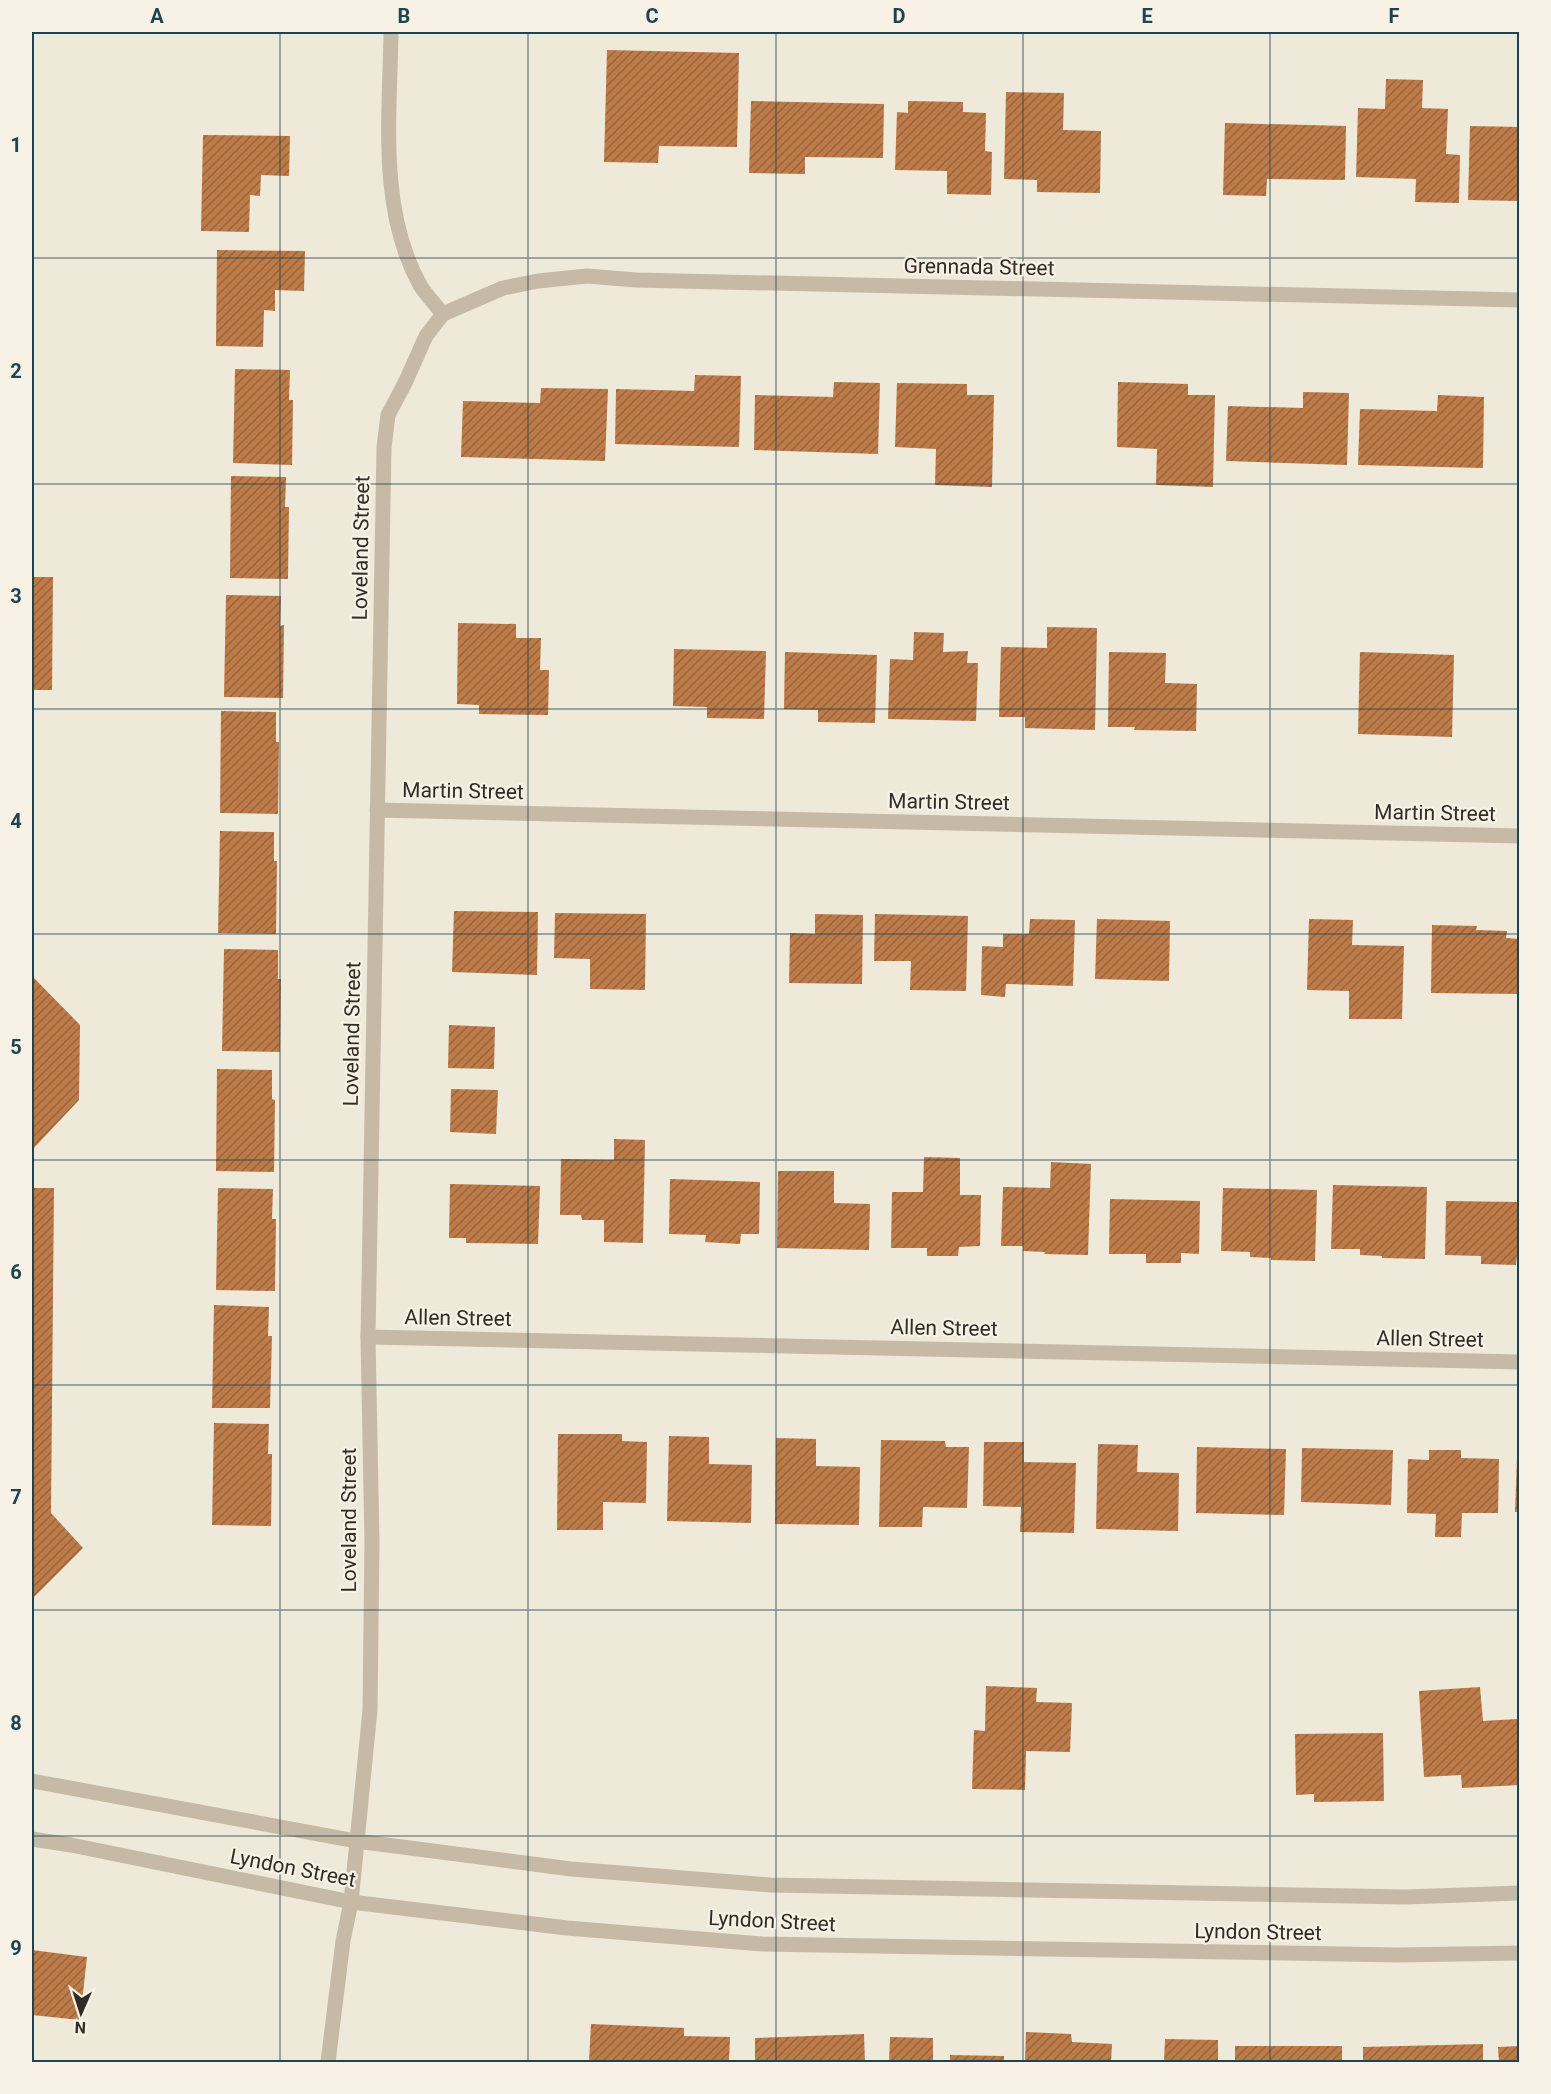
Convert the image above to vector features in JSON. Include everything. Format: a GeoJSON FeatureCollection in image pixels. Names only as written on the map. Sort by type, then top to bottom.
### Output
{"type":"FeatureCollection","features":[{"type":"Feature","properties":{"kind":"street"},"geometry":{"type":"LineString","coordinates":[[391,32],[389,145],[395,216],[405,252],[421,287],[443,314]]}},
{"type":"Feature","properties":{"kind":"street","name":"Grennada Street"},"geometry":{"type":"LineString","coordinates":[[443,314],[503,288],[538,280],[587,276],[636,280],[1520,300]]}},
{"type":"Feature","properties":{"kind":"street","name":"Loveland Street"},"geometry":{"type":"LineString","coordinates":[[328,2062],[343,1941],[351,1902],[370,1710],[372,1542],[368,1336],[384,459],[388,415],[426,336],[443,314]]}},
{"type":"Feature","properties":{"kind":"street","name":"Martin Street"},"geometry":{"type":"LineString","coordinates":[[378,810],[1520,836]]}},
{"type":"Feature","properties":{"kind":"street","name":"Allen Street"},"geometry":{"type":"LineString","coordinates":[[368,1336],[1520,1362]]}},
{"type":"Feature","properties":{"kind":"street","name":"Lyndon Street"},"geometry":{"type":"LineString","coordinates":[[32,1781],[356,1841],[571,1869],[771,1885],[1405,1897],[1520,1893]]}},
{"type":"Feature","properties":{"kind":"street","name":"Lyndon Street"},"geometry":{"type":"LineString","coordinates":[[32,1839],[82,1847],[351,1902],[567,1928],[762,1944],[1398,1955],[1520,1953]]}},
{"type":"Feature","properties":{"kind":"building"},"geometry":{"type":"Polygon","coordinates":[[[607,50],[739,53],[737,147],[659,146],[658,163],[604,162],[607,50]]]}},
{"type":"Feature","properties":{"kind":"building"},"geometry":{"type":"Polygon","coordinates":[[[1386,79],[1423,80],[1422,108],[1448,109],[1446,154],[1460,155],[1459,203],[1415,202],[1416,179],[1356,177],[1358,108],[1385,109],[1386,79]]]}},
{"type":"Feature","properties":{"kind":"building"},"geometry":{"type":"Polygon","coordinates":[[[1006,92],[1064,93],[1063,130],[1101,131],[1100,193],[1037,192],[1037,180],[1004,179],[1006,92]]]}},
{"type":"Feature","properties":{"kind":"building"},"geometry":{"type":"Polygon","coordinates":[[[751,101],[884,104],[883,158],[805,157],[805,174],[749,173],[751,101]]]}},
{"type":"Feature","properties":{"kind":"building"},"geometry":{"type":"Polygon","coordinates":[[[908,101],[963,102],[963,112],[986,113],[985,151],[992,152],[991,195],[947,194],[947,171],[895,170],[897,112],[908,113],[908,101]]]}},
{"type":"Feature","properties":{"kind":"building"},"geometry":{"type":"Polygon","coordinates":[[[1225,123],[1346,126],[1345,180],[1267,179],[1266,196],[1223,195],[1225,123]]]}},
{"type":"Feature","properties":{"kind":"building"},"geometry":{"type":"Polygon","coordinates":[[[1470,126],[1520,127],[1518,201],[1468,200],[1470,126]]]}},
{"type":"Feature","properties":{"kind":"building"},"geometry":{"type":"Polygon","coordinates":[[[203,135],[290,136],[289,176],[261,175],[260,196],[250,195],[249,232],[201,231],[203,135]]]}},
{"type":"Feature","properties":{"kind":"building"},"geometry":{"type":"Polygon","coordinates":[[[217,250],[305,251],[304,291],[275,290],[275,311],[264,310],[263,347],[216,346],[217,250]]]}},
{"type":"Feature","properties":{"kind":"building"},"geometry":{"type":"Polygon","coordinates":[[[235,369],[290,370],[289,400],[293,400],[292,465],[233,463],[235,369]]]}},
{"type":"Feature","properties":{"kind":"building"},"geometry":{"type":"Polygon","coordinates":[[[695,375],[741,376],[739,447],[615,444],[616,389],[694,391],[695,375]]]}},
{"type":"Feature","properties":{"kind":"building"},"geometry":{"type":"Polygon","coordinates":[[[834,382],[880,383],[878,454],[754,450],[755,395],[833,397],[834,382]]]}},
{"type":"Feature","properties":{"kind":"building"},"geometry":{"type":"Polygon","coordinates":[[[1118,382],[1188,384],[1188,395],[1215,395],[1213,487],[1156,485],[1157,449],[1117,447],[1118,382]]]}},
{"type":"Feature","properties":{"kind":"building"},"geometry":{"type":"Polygon","coordinates":[[[897,383],[967,384],[967,395],[994,395],[992,487],[935,485],[936,449],[895,447],[897,383]]]}},
{"type":"Feature","properties":{"kind":"building"},"geometry":{"type":"Polygon","coordinates":[[[541,388],[608,389],[605,461],[461,457],[463,401],[540,403],[541,388]]]}},
{"type":"Feature","properties":{"kind":"building"},"geometry":{"type":"Polygon","coordinates":[[[1303,392],[1349,393],[1347,465],[1226,461],[1228,406],[1303,408],[1303,392]]]}},
{"type":"Feature","properties":{"kind":"building"},"geometry":{"type":"Polygon","coordinates":[[[1438,395],[1484,397],[1483,468],[1358,465],[1360,409],[1437,411],[1438,395]]]}},
{"type":"Feature","properties":{"kind":"building"},"geometry":{"type":"Polygon","coordinates":[[[231,476],[286,477],[285,507],[289,507],[288,579],[230,578],[231,476]]]}},
{"type":"Feature","properties":{"kind":"building"},"geometry":{"type":"Polygon","coordinates":[[[32,577],[53,577],[52,690],[32,690],[32,577]]]}},
{"type":"Feature","properties":{"kind":"building"},"geometry":{"type":"Polygon","coordinates":[[[226,595],[281,596],[280,626],[284,625],[283,698],[224,697],[226,595]]]}},
{"type":"Feature","properties":{"kind":"building"},"geometry":{"type":"Polygon","coordinates":[[[458,623],[516,624],[516,638],[541,638],[540,670],[549,670],[548,715],[479,714],[479,705],[457,704],[458,623]]]}},
{"type":"Feature","properties":{"kind":"building"},"geometry":{"type":"Polygon","coordinates":[[[1047,627],[1097,628],[1095,730],[1025,728],[1025,717],[999,717],[1001,647],[1047,648],[1047,627]]]}},
{"type":"Feature","properties":{"kind":"building"},"geometry":{"type":"Polygon","coordinates":[[[914,632],[944,633],[943,652],[968,651],[967,663],[978,663],[976,721],[888,719],[890,659],[913,660],[914,632]]]}},
{"type":"Feature","properties":{"kind":"building"},"geometry":{"type":"Polygon","coordinates":[[[674,649],[766,651],[764,719],[707,718],[707,707],[673,706],[674,649]]]}},
{"type":"Feature","properties":{"kind":"building"},"geometry":{"type":"Polygon","coordinates":[[[785,652],[877,655],[875,723],[818,722],[818,710],[784,709],[785,652]]]}},
{"type":"Feature","properties":{"kind":"building"},"geometry":{"type":"Polygon","coordinates":[[[1109,652],[1166,653],[1165,683],[1197,684],[1196,731],[1134,730],[1135,727],[1108,727],[1109,652]]]}},
{"type":"Feature","properties":{"kind":"building"},"geometry":{"type":"Polygon","coordinates":[[[1360,652],[1454,655],[1452,737],[1358,734],[1360,652]]]}},
{"type":"Feature","properties":{"kind":"building"},"geometry":{"type":"Polygon","coordinates":[[[221,711],[276,712],[276,742],[279,742],[278,814],[220,813],[221,711]]]}},
{"type":"Feature","properties":{"kind":"building"},"geometry":{"type":"Polygon","coordinates":[[[220,831],[274,832],[274,861],[277,861],[276,934],[218,933],[220,831]]]}},
{"type":"Feature","properties":{"kind":"building"},"geometry":{"type":"Polygon","coordinates":[[[454,911],[538,912],[537,975],[452,972],[454,911]]]}},
{"type":"Feature","properties":{"kind":"building"},"geometry":{"type":"Polygon","coordinates":[[[555,913],[646,914],[645,990],[590,989],[590,959],[554,958],[555,913]]]}},
{"type":"Feature","properties":{"kind":"building"},"geometry":{"type":"Polygon","coordinates":[[[815,914],[863,915],[862,984],[789,983],[790,933],[815,934],[815,914]]]}},
{"type":"Feature","properties":{"kind":"building"},"geometry":{"type":"Polygon","coordinates":[[[875,914],[968,916],[966,991],[910,990],[911,961],[874,961],[875,914]]]}},
{"type":"Feature","properties":{"kind":"building"},"geometry":{"type":"Polygon","coordinates":[[[1030,919],[1075,920],[1073,986],[1006,984],[1005,997],[981,995],[982,946],[1003,947],[1003,934],[1029,934],[1030,919]]]}},
{"type":"Feature","properties":{"kind":"building"},"geometry":{"type":"Polygon","coordinates":[[[1097,919],[1170,921],[1169,981],[1095,979],[1097,919]]]}},
{"type":"Feature","properties":{"kind":"building"},"geometry":{"type":"Polygon","coordinates":[[[1309,919],[1353,920],[1352,945],[1404,946],[1402,1019],[1349,1019],[1349,991],[1307,990],[1309,919]]]}},
{"type":"Feature","properties":{"kind":"building"},"geometry":{"type":"Polygon","coordinates":[[[1432,925],[1477,926],[1476,930],[1507,931],[1506,938],[1520,939],[1520,994],[1431,993],[1432,925]]]}},
{"type":"Feature","properties":{"kind":"building"},"geometry":{"type":"Polygon","coordinates":[[[224,949],[278,950],[278,979],[281,979],[280,1052],[222,1051],[224,949]]]}},
{"type":"Feature","properties":{"kind":"building"},"geometry":{"type":"Polygon","coordinates":[[[32,976],[80,1025],[79,1100],[32,1150],[32,976]]]}},
{"type":"Feature","properties":{"kind":"building"},"geometry":{"type":"Polygon","coordinates":[[[449,1025],[495,1027],[494,1069],[448,1068],[449,1025]]]}},
{"type":"Feature","properties":{"kind":"building"},"geometry":{"type":"Polygon","coordinates":[[[217,1069],[272,1070],[272,1099],[275,1100],[274,1172],[216,1171],[217,1069]]]}},
{"type":"Feature","properties":{"kind":"building"},"geometry":{"type":"Polygon","coordinates":[[[451,1089],[498,1090],[496,1134],[450,1132],[451,1089]]]}},
{"type":"Feature","properties":{"kind":"building"},"geometry":{"type":"Polygon","coordinates":[[[614,1139],[645,1140],[643,1243],[604,1242],[604,1220],[582,1220],[581,1215],[560,1215],[561,1159],[614,1160],[614,1139]]]}},
{"type":"Feature","properties":{"kind":"building"},"geometry":{"type":"Polygon","coordinates":[[[924,1157],[960,1158],[960,1195],[981,1195],[980,1246],[959,1247],[958,1256],[927,1256],[927,1248],[891,1248],[892,1192],[923,1192],[924,1157]]]}},
{"type":"Feature","properties":{"kind":"building"},"geometry":{"type":"Polygon","coordinates":[[[1051,1162],[1091,1164],[1088,1255],[1044,1254],[1045,1252],[1023,1251],[1023,1246],[1001,1246],[1003,1187],[1050,1188],[1051,1162]]]}},
{"type":"Feature","properties":{"kind":"building"},"geometry":{"type":"Polygon","coordinates":[[[778,1171],[834,1171],[834,1203],[870,1204],[869,1250],[777,1248],[778,1171]]]}},
{"type":"Feature","properties":{"kind":"building"},"geometry":{"type":"Polygon","coordinates":[[[670,1179],[760,1182],[759,1234],[741,1234],[740,1244],[705,1242],[706,1235],[669,1234],[670,1179]]]}},
{"type":"Feature","properties":{"kind":"building"},"geometry":{"type":"Polygon","coordinates":[[[450,1184],[540,1186],[538,1244],[466,1243],[466,1238],[449,1238],[450,1184]]]}},
{"type":"Feature","properties":{"kind":"building"},"geometry":{"type":"Polygon","coordinates":[[[1333,1185],[1427,1187],[1425,1259],[1382,1258],[1382,1256],[1360,1255],[1360,1249],[1331,1249],[1333,1185]]]}},
{"type":"Feature","properties":{"kind":"building"},"geometry":{"type":"Polygon","coordinates":[[[32,1188],[54,1188],[51,1513],[83,1548],[32,1599],[32,1188]]]}},
{"type":"Feature","properties":{"kind":"building"},"geometry":{"type":"Polygon","coordinates":[[[218,1188],[273,1189],[272,1219],[276,1219],[275,1291],[216,1290],[218,1188]]]}},
{"type":"Feature","properties":{"kind":"building"},"geometry":{"type":"Polygon","coordinates":[[[1223,1188],[1317,1190],[1315,1261],[1271,1260],[1271,1258],[1250,1257],[1250,1252],[1221,1251],[1223,1188]]]}},
{"type":"Feature","properties":{"kind":"building"},"geometry":{"type":"Polygon","coordinates":[[[1110,1199],[1200,1201],[1199,1254],[1181,1253],[1181,1263],[1146,1263],[1146,1254],[1109,1254],[1110,1199]]]}},
{"type":"Feature","properties":{"kind":"building"},"geometry":{"type":"Polygon","coordinates":[[[1446,1201],[1520,1202],[1520,1255],[1517,1255],[1516,1265],[1481,1264],[1481,1256],[1445,1255],[1446,1201]]]}},
{"type":"Feature","properties":{"kind":"building"},"geometry":{"type":"Polygon","coordinates":[[[214,1305],[269,1307],[268,1336],[272,1336],[270,1408],[212,1408],[214,1305]]]}},
{"type":"Feature","properties":{"kind":"building"},"geometry":{"type":"Polygon","coordinates":[[[214,1423],[269,1424],[268,1454],[272,1454],[271,1526],[212,1525],[214,1423]]]}},
{"type":"Feature","properties":{"kind":"building"},"geometry":{"type":"Polygon","coordinates":[[[558,1434],[622,1434],[622,1441],[647,1442],[646,1503],[603,1502],[603,1530],[557,1530],[558,1434]]]}},
{"type":"Feature","properties":{"kind":"building"},"geometry":{"type":"Polygon","coordinates":[[[669,1436],[709,1437],[709,1464],[752,1465],[751,1523],[667,1521],[669,1436]]]}},
{"type":"Feature","properties":{"kind":"building"},"geometry":{"type":"Polygon","coordinates":[[[776,1438],[816,1439],[816,1466],[860,1467],[859,1525],[775,1524],[776,1438]]]}},
{"type":"Feature","properties":{"kind":"building"},"geometry":{"type":"Polygon","coordinates":[[[881,1440],[945,1441],[946,1447],[969,1447],[967,1508],[923,1507],[922,1527],[879,1527],[881,1440]]]}},
{"type":"Feature","properties":{"kind":"building"},"geometry":{"type":"Polygon","coordinates":[[[984,1442],[1024,1442],[1024,1462],[1076,1463],[1074,1533],[1020,1532],[1021,1507],[983,1506],[984,1442]]]}},
{"type":"Feature","properties":{"kind":"building"},"geometry":{"type":"Polygon","coordinates":[[[1098,1444],[1138,1445],[1137,1472],[1179,1473],[1178,1531],[1096,1529],[1098,1444]]]}},
{"type":"Feature","properties":{"kind":"building"},"geometry":{"type":"Polygon","coordinates":[[[1197,1447],[1286,1449],[1284,1515],[1196,1513],[1197,1447]]]}},
{"type":"Feature","properties":{"kind":"building"},"geometry":{"type":"Polygon","coordinates":[[[1302,1448],[1393,1450],[1391,1505],[1301,1502],[1302,1448]]]}},
{"type":"Feature","properties":{"kind":"building"},"geometry":{"type":"Polygon","coordinates":[[[1429,1450],[1461,1450],[1461,1458],[1499,1459],[1498,1513],[1462,1513],[1461,1537],[1435,1537],[1436,1514],[1407,1513],[1408,1459],[1429,1460],[1429,1450]]]}},
{"type":"Feature","properties":{"kind":"building"},"geometry":{"type":"Polygon","coordinates":[[[1517,1458],[1520,1459],[1520,1512],[1515,1512],[1517,1458]]]}},
{"type":"Feature","properties":{"kind":"building"},"geometry":{"type":"Polygon","coordinates":[[[986,1686],[1037,1688],[1036,1702],[1072,1703],[1070,1752],[1026,1751],[1025,1790],[972,1789],[974,1730],[985,1731],[986,1686]]]}},
{"type":"Feature","properties":{"kind":"building"},"geometry":{"type":"Polygon","coordinates":[[[1480,1687],[1483,1721],[1517,1719],[1520,1785],[1462,1788],[1461,1775],[1424,1777],[1419,1691],[1480,1687]]]}},
{"type":"Feature","properties":{"kind":"building"},"geometry":{"type":"Polygon","coordinates":[[[1383,1733],[1384,1801],[1314,1802],[1314,1794],[1296,1795],[1295,1734],[1383,1733]]]}},
{"type":"Feature","properties":{"kind":"building"},"geometry":{"type":"Polygon","coordinates":[[[32,1950],[87,1957],[80,2020],[32,2015],[32,1950]]]}},
{"type":"Feature","properties":{"kind":"building"},"geometry":{"type":"Polygon","coordinates":[[[591,2024],[684,2028],[684,2036],[730,2037],[729,2062],[589,2062],[591,2024]]]}},
{"type":"Feature","properties":{"kind":"building"},"geometry":{"type":"Polygon","coordinates":[[[1026,2032],[1071,2034],[1072,2042],[1112,2044],[1111,2062],[1025,2062],[1026,2032]]]}},
{"type":"Feature","properties":{"kind":"building"},"geometry":{"type":"Polygon","coordinates":[[[864,2034],[865,2062],[755,2062],[755,2038],[864,2034]]]}},
{"type":"Feature","properties":{"kind":"building"},"geometry":{"type":"Polygon","coordinates":[[[890,2037],[933,2038],[933,2062],[889,2062],[890,2037]]]}},
{"type":"Feature","properties":{"kind":"building"},"geometry":{"type":"Polygon","coordinates":[[[1165,2039],[1218,2040],[1218,2062],[1164,2062],[1165,2039]]]}},
{"type":"Feature","properties":{"kind":"building"},"geometry":{"type":"Polygon","coordinates":[[[1483,2044],[1483,2062],[1363,2062],[1363,2047],[1483,2044]]]}},
{"type":"Feature","properties":{"kind":"building"},"geometry":{"type":"Polygon","coordinates":[[[1235,2046],[1342,2046],[1342,2062],[1235,2062],[1235,2046]]]}},
{"type":"Feature","properties":{"kind":"building"},"geometry":{"type":"Polygon","coordinates":[[[1520,2046],[1520,2062],[1499,2062],[1498,2047],[1520,2046]]]}},
{"type":"Feature","properties":{"kind":"building"},"geometry":{"type":"Polygon","coordinates":[[[950,2055],[1004,2056],[1004,2062],[950,2062],[950,2055]]]}}]}
